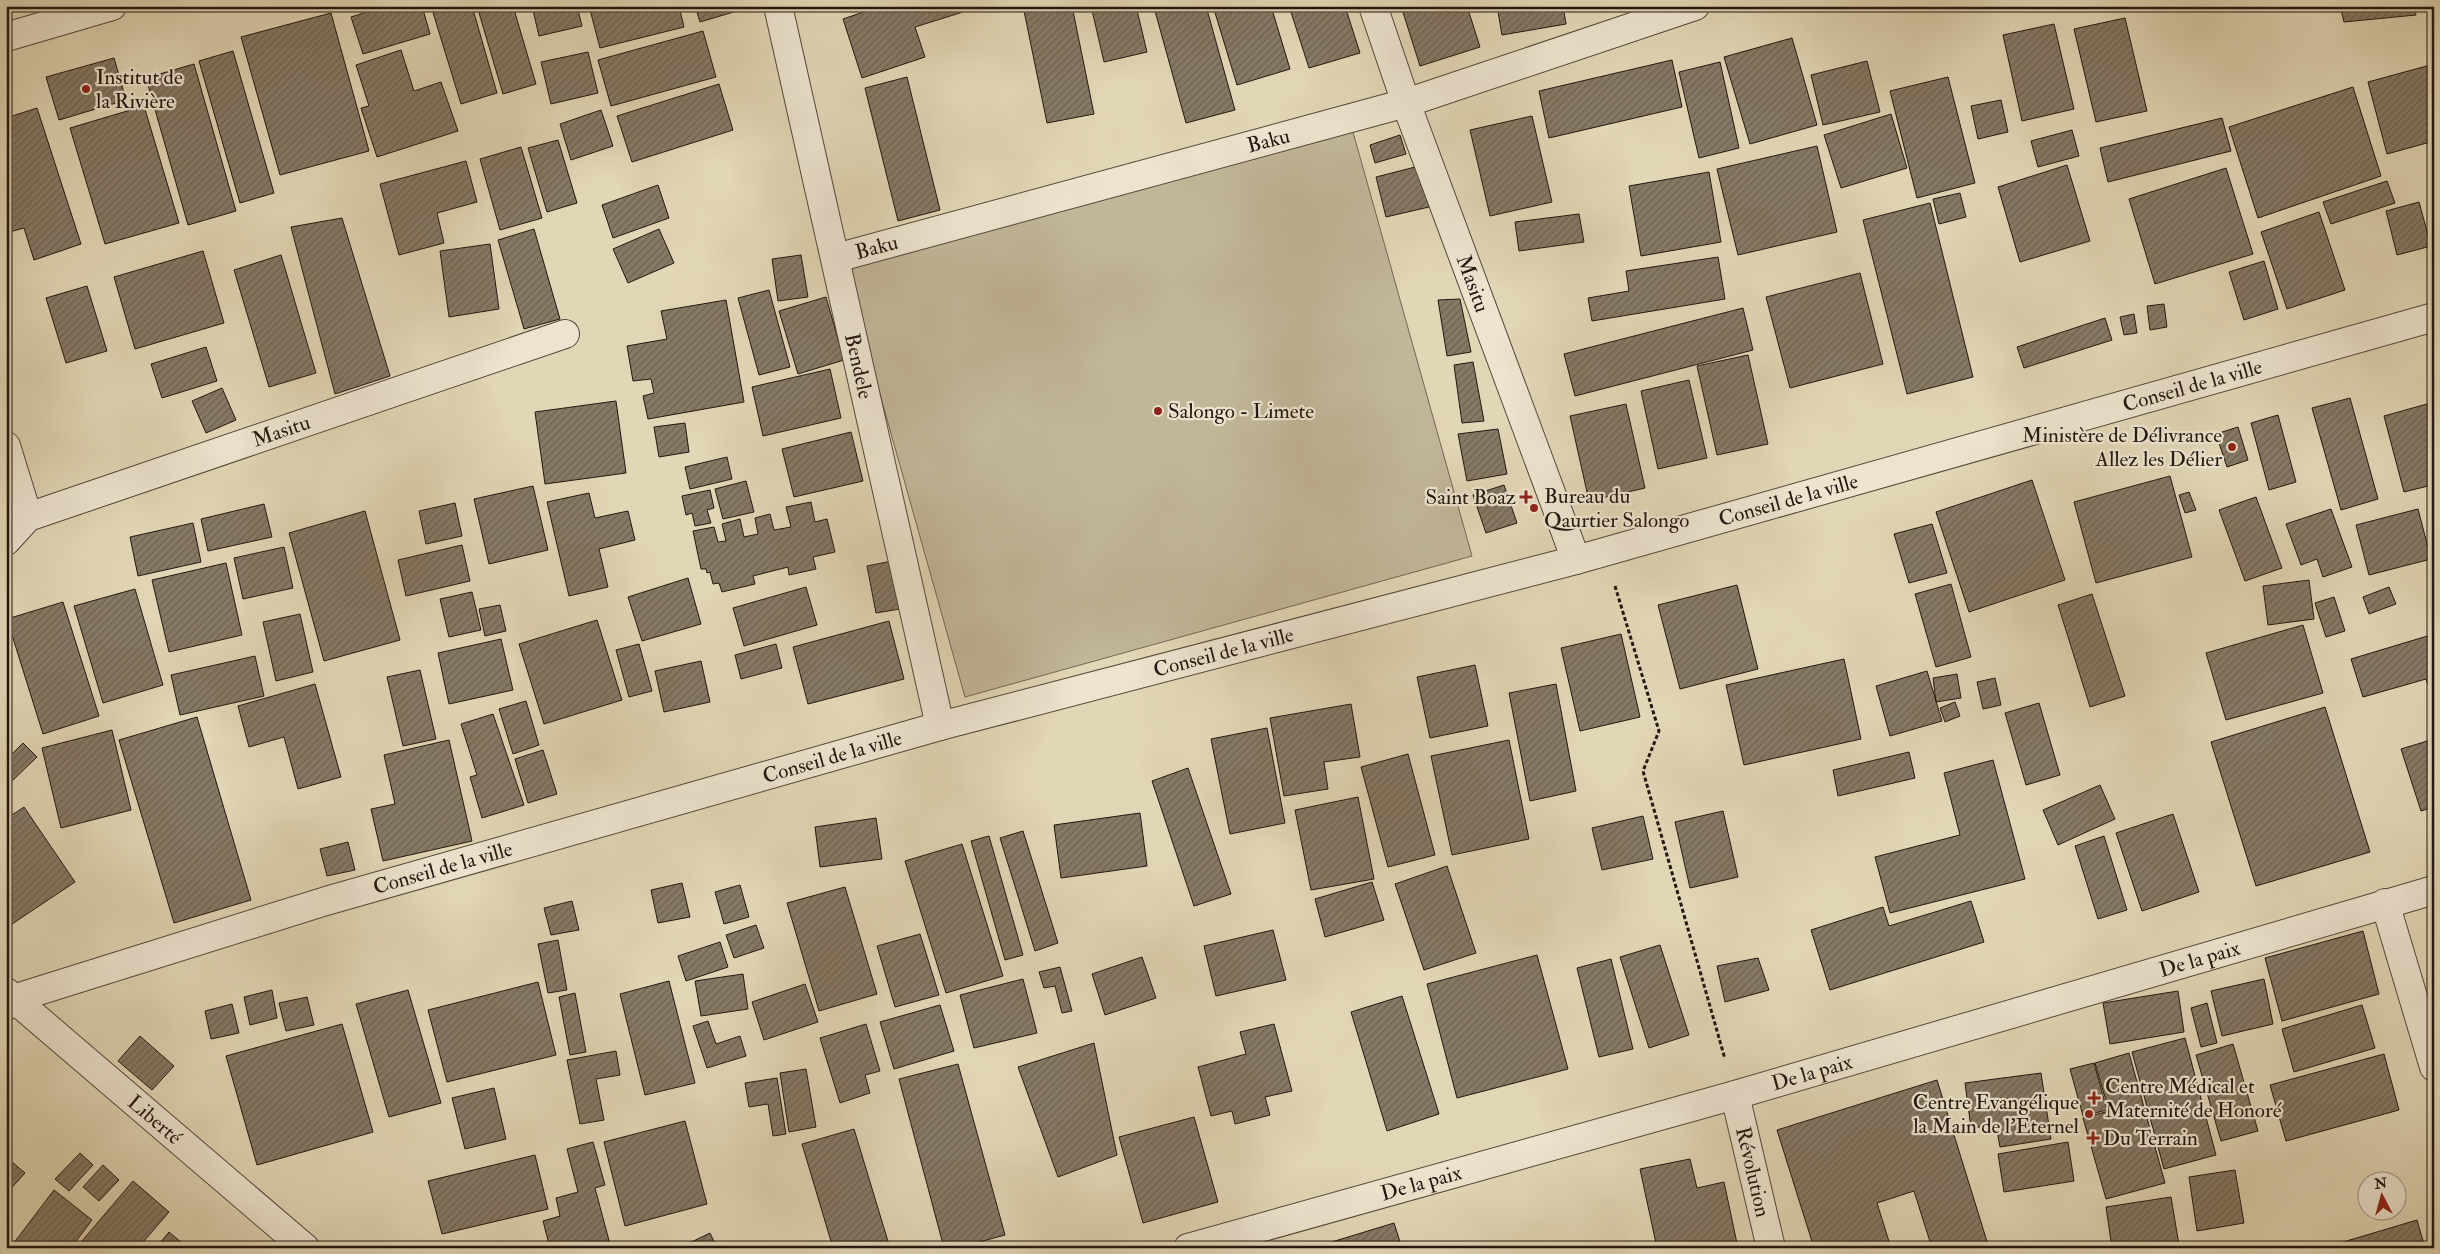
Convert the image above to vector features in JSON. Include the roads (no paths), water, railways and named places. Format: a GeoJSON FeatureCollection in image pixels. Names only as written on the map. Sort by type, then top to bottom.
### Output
{"type":"FeatureCollection","features":[{"type":"Feature","properties":{"kind":"street"},"geometry":{"type":"LineString","coordinates":[[6,37],[112,6]]}},
{"type":"Feature","properties":{"kind":"street","name":"Bendele"},"geometry":{"type":"LineString","coordinates":[[778,6],[940,726]]}},
{"type":"Feature","properties":{"kind":"street","name":"Masitu"},"geometry":{"type":"LineString","coordinates":[[1373,6],[1406,103],[1576,560]]}},
{"type":"Feature","properties":{"kind":"street","name":"Baku"},"geometry":{"type":"LineString","coordinates":[[836,258],[1406,103],[1695,6]]}},
{"type":"Feature","properties":{"kind":"street","name":"Conseil de la ville"},"geometry":{"type":"LineString","coordinates":[[9,999],[326,901],[940,726],[1576,560],[2434,317]]}},
{"type":"Feature","properties":{"kind":"street","name":"Masitu"},"geometry":{"type":"LineString","coordinates":[[6,541],[28,518],[565,334]]}},
{"type":"Feature","properties":{"kind":"street"},"geometry":{"type":"LineString","coordinates":[[6,446],[28,518]]}},
{"type":"Feature","properties":{"kind":"street","name":"De la paix"},"geometry":{"type":"LineString","coordinates":[[1188,1248],[1735,1096],[2434,890]]}},
{"type":"Feature","properties":{"kind":"street"},"geometry":{"type":"LineString","coordinates":[[2385,903],[2434,1068]]}},
{"type":"Feature","properties":{"kind":"street","name":"Liberté"},"geometry":{"type":"LineString","coordinates":[[9,999],[305,1248]]}},
{"type":"Feature","properties":{"kind":"street","name":"Révolution"},"geometry":{"type":"LineString","coordinates":[[1735,1096],[1771,1248]]}},
{"type":"Feature","properties":{"kind":"place","name":"Institut de la Rivière"},"geometry":{"type":"Point","coordinates":[86,89]}},
{"type":"Feature","properties":{"kind":"place","name":"Salongo - Limete"},"geometry":{"type":"Point","coordinates":[1158,411]}},
{"type":"Feature","properties":{"kind":"place","name":"Ministère de Délivrance Allez les Délier"},"geometry":{"type":"Point","coordinates":[2232,447]}},
{"type":"Feature","properties":{"kind":"place","name":"Saint Boaz"},"geometry":{"type":"Point","coordinates":[1526,497]}},
{"type":"Feature","properties":{"kind":"place","name":"Bureau du Qaurtier Salongo"},"geometry":{"type":"Point","coordinates":[1534,508]}},
{"type":"Feature","properties":{"kind":"place","name":"Centre Médical et Maternité de Honoré"},"geometry":{"type":"Point","coordinates":[2094,1098]}},
{"type":"Feature","properties":{"kind":"place","name":"Centre Evangélique la Main de l'Eternel"},"geometry":{"type":"Point","coordinates":[2089,1114]}},
{"type":"Feature","properties":{"kind":"place","name":"Du Terrain"},"geometry":{"type":"Point","coordinates":[2093,1138]}}]}
